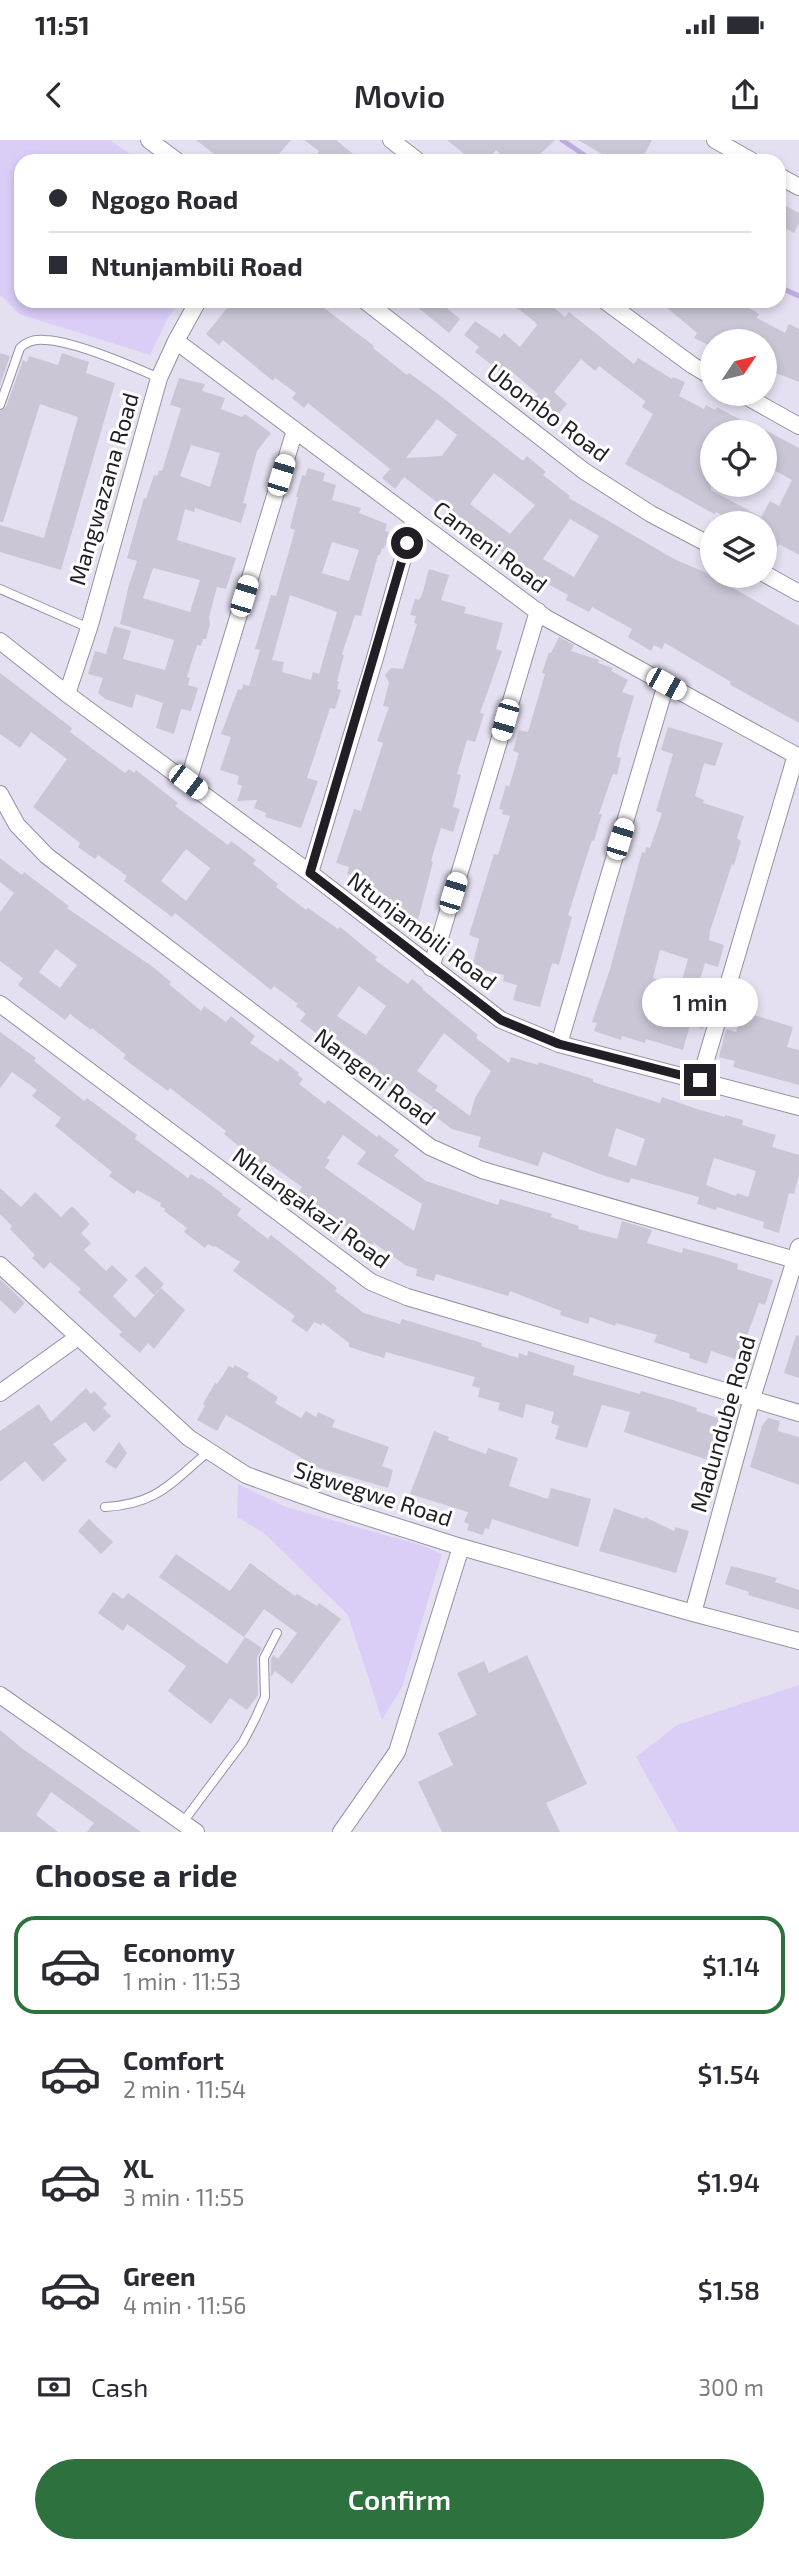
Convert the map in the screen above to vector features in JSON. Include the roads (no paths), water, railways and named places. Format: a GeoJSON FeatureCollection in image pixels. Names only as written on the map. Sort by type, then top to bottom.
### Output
{"type":"FeatureCollection","features":[{"type":"Feature","properties":{"kind":"street"},"geometry":{"type":"LineString","coordinates":[[149,140],[168,154]]}},
{"type":"Feature","properties":{"kind":"street"},"geometry":{"type":"LineString","coordinates":[[391,140],[409,154]]}},
{"type":"Feature","properties":{"kind":"street"},"geometry":{"type":"LineString","coordinates":[[715,140],[740,154]]}},
{"type":"Feature","properties":{"kind":"street","name":"Mangwazana Road"},"geometry":{"type":"LineString","coordinates":[[67,694],[89,628],[159,378],[194,308]]}},
{"type":"Feature","properties":{"kind":"street","name":"Ubombo Road"},"geometry":{"type":"LineString","coordinates":[[374,308],[584,471],[651,514],[700,540]]}},
{"type":"Feature","properties":{"kind":"street"},"geometry":{"type":"LineString","coordinates":[[614,308],[700,370]]}},
{"type":"Feature","properties":{"kind":"street","name":"Cameni Road"},"geometry":{"type":"LineString","coordinates":[[176,341],[538,611],[797,756]]}},
{"type":"Feature","properties":{"kind":"street"},"geometry":{"type":"LineString","coordinates":[[763,406],[799,426]]}},
{"type":"Feature","properties":{"kind":"street"},"geometry":{"type":"LineString","coordinates":[[188,782],[295,430]]}},
{"type":"Feature","properties":{"kind":"street"},"geometry":{"type":"LineString","coordinates":[[310,873],[414,519]]}},
{"type":"Feature","properties":{"kind":"street"},"geometry":{"type":"LineString","coordinates":[[777,581],[799,593]]}},
{"type":"Feature","properties":{"kind":"street"},"geometry":{"type":"LineString","coordinates":[[431,968],[538,611]]}},
{"type":"Feature","properties":{"kind":"street","name":"Ntunjambili Road"},"geometry":{"type":"LineString","coordinates":[[0,641],[501,1020],[559,1044],[799,1108]]}},
{"type":"Feature","properties":{"kind":"street"},"geometry":{"type":"LineString","coordinates":[[559,1044],[666,684]]}},
{"type":"Feature","properties":{"kind":"street"},"geometry":{"type":"LineString","coordinates":[[700,1080],[797,756]]}},
{"type":"Feature","properties":{"kind":"street","name":"Nangeni Road"},"geometry":{"type":"LineString","coordinates":[[0,794],[17,825],[47,856],[430,1147],[482,1170],[798,1256]]}},
{"type":"Feature","properties":{"kind":"street","name":"Nhlangakazi Road"},"geometry":{"type":"LineString","coordinates":[[0,1003],[371,1283],[407,1297],[799,1413]]}},
{"type":"Feature","properties":{"kind":"street","name":"Madundube Road"},"geometry":{"type":"LineString","coordinates":[[693,1613],[752,1398],[798,1256]]}},
{"type":"Feature","properties":{"kind":"street","name":"Sigwegwe Road"},"geometry":{"type":"LineString","coordinates":[[0,1265],[189,1437],[246,1475],[292,1493],[461,1547],[799,1641]]}},
{"type":"Feature","properties":{"kind":"street"},"geometry":{"type":"LineString","coordinates":[[0,1392],[79,1337]]}},
{"type":"Feature","properties":{"kind":"street"},"geometry":{"type":"LineString","coordinates":[[341,1832],[397,1752],[461,1547]]}},
{"type":"Feature","properties":{"kind":"street"},"geometry":{"type":"LineString","coordinates":[[0,1695],[189,1827]]}},
{"type":"Feature","properties":{"kind":"lane"},"geometry":{"type":"LineString","coordinates":[[0,405],[20,348],[33,341],[47,340],[81,349],[159,378]]}},
{"type":"Feature","properties":{"kind":"lane"},"geometry":{"type":"LineString","coordinates":[[0,589],[89,628]]}},
{"type":"Feature","properties":{"kind":"lane"},"geometry":{"type":"LineString","coordinates":[[104,1507],[126,1506],[145,1501],[165,1489],[208,1452]]}},
{"type":"Feature","properties":{"kind":"lane"},"geometry":{"type":"LineString","coordinates":[[189,1827],[255,1719],[265,1696],[264,1658],[277,1633]]}},
{"type":"Feature","properties":{"kind":"waterway"},"geometry":{"type":"LineString","coordinates":[[562,140],[583,154]]}},
{"type":"Feature","properties":{"kind":"waterway"},"geometry":{"type":"LineString","coordinates":[[786,290],[799,296]]}}]}
